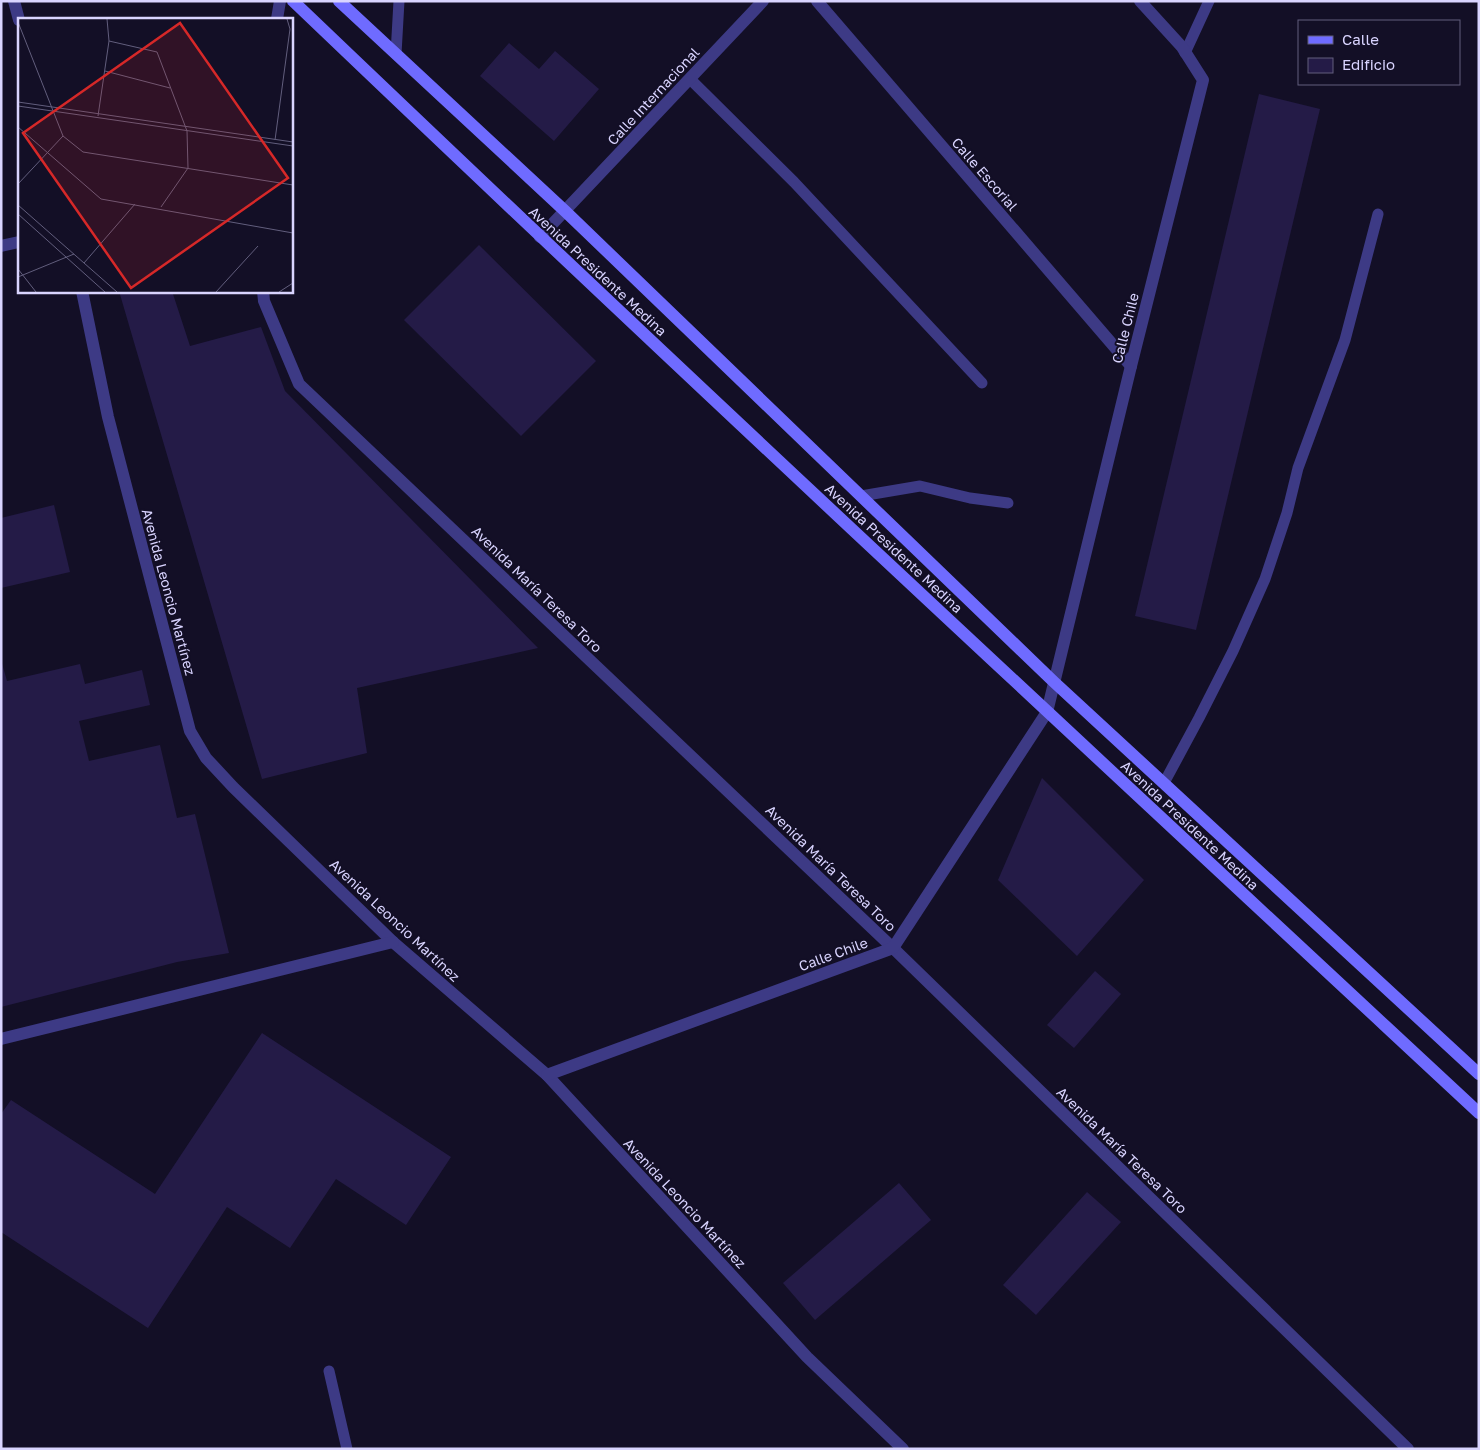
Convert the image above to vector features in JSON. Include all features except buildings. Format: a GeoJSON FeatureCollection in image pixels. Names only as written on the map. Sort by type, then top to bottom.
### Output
{"type":"FeatureCollection","features":[{"type":"Feature","properties":{"kind":"street"},"geometry":{"type":"LineString","coordinates":[[14,1],[18,18]]}},
{"type":"Feature","properties":{"kind":"street"},"geometry":{"type":"LineString","coordinates":[[277,18],[280,1]]}},
{"type":"Feature","properties":{"kind":"street","name":"Avenida Presidente Medina"},"geometry":{"type":"LineString","coordinates":[[293,1],[540,237],[1479,1113]]}},
{"type":"Feature","properties":{"kind":"street","name":"Avenida Presidente Medina"},"geometry":{"type":"LineString","coordinates":[[339,1],[566,211],[1054,682],[1479,1074]]}},
{"type":"Feature","properties":{"kind":"street","name":"Calle Internacional"},"geometry":{"type":"LineString","coordinates":[[540,237],[763,1]]}},
{"type":"Feature","properties":{"kind":"street","name":"Calle Escorial"},"geometry":{"type":"LineString","coordinates":[[817,1],[1131,366]]}},
{"type":"Feature","properties":{"kind":"street","name":"Calle Chile"},"geometry":{"type":"LineString","coordinates":[[1047,712],[1203,80],[1182,47],[1140,1]]}},
{"type":"Feature","properties":{"kind":"street"},"geometry":{"type":"LineString","coordinates":[[1,246],[18,242]]}},
{"type":"Feature","properties":{"kind":"street","name":"Avenida Leoncio Martínez"},"geometry":{"type":"LineString","coordinates":[[82,292],[108,417],[190,731],[206,758],[233,787],[393,942],[547,1075],[807,1356],[903,1449]]}},
{"type":"Feature","properties":{"kind":"street","name":"Avenida María Teresa Toro"},"geometry":{"type":"LineString","coordinates":[[263,292],[264,301],[299,384],[893,948],[1408,1449]]}},
{"type":"Feature","properties":{"kind":"street"},"geometry":{"type":"LineString","coordinates":[[893,948],[1047,712]]}},
{"type":"Feature","properties":{"kind":"street"},"geometry":{"type":"LineString","coordinates":[[1,1039],[393,942]]}},
{"type":"Feature","properties":{"kind":"street","name":"Calle Chile"},"geometry":{"type":"LineString","coordinates":[[547,1075],[893,948]]}},
{"type":"Feature","properties":{"kind":"lane"},"geometry":{"type":"LineString","coordinates":[[396,54],[400,1]]}},
{"type":"Feature","properties":{"kind":"lane"},"geometry":{"type":"LineString","coordinates":[[1185,53],[1209,1]]}},
{"type":"Feature","properties":{"kind":"lane"},"geometry":{"type":"LineString","coordinates":[[690,79],[794,182],[982,383]]}},
{"type":"Feature","properties":{"kind":"lane"},"geometry":{"type":"LineString","coordinates":[[1164,783],[1229,659],[1265,580],[1287,513],[1298,468],[1345,340],[1378,214]]}},
{"type":"Feature","properties":{"kind":"lane"},"geometry":{"type":"LineString","coordinates":[[861,496],[920,486],[970,498],[1008,503]]}},
{"type":"Feature","properties":{"kind":"lane"},"geometry":{"type":"LineString","coordinates":[[329,1371],[348,1449]]}}]}
